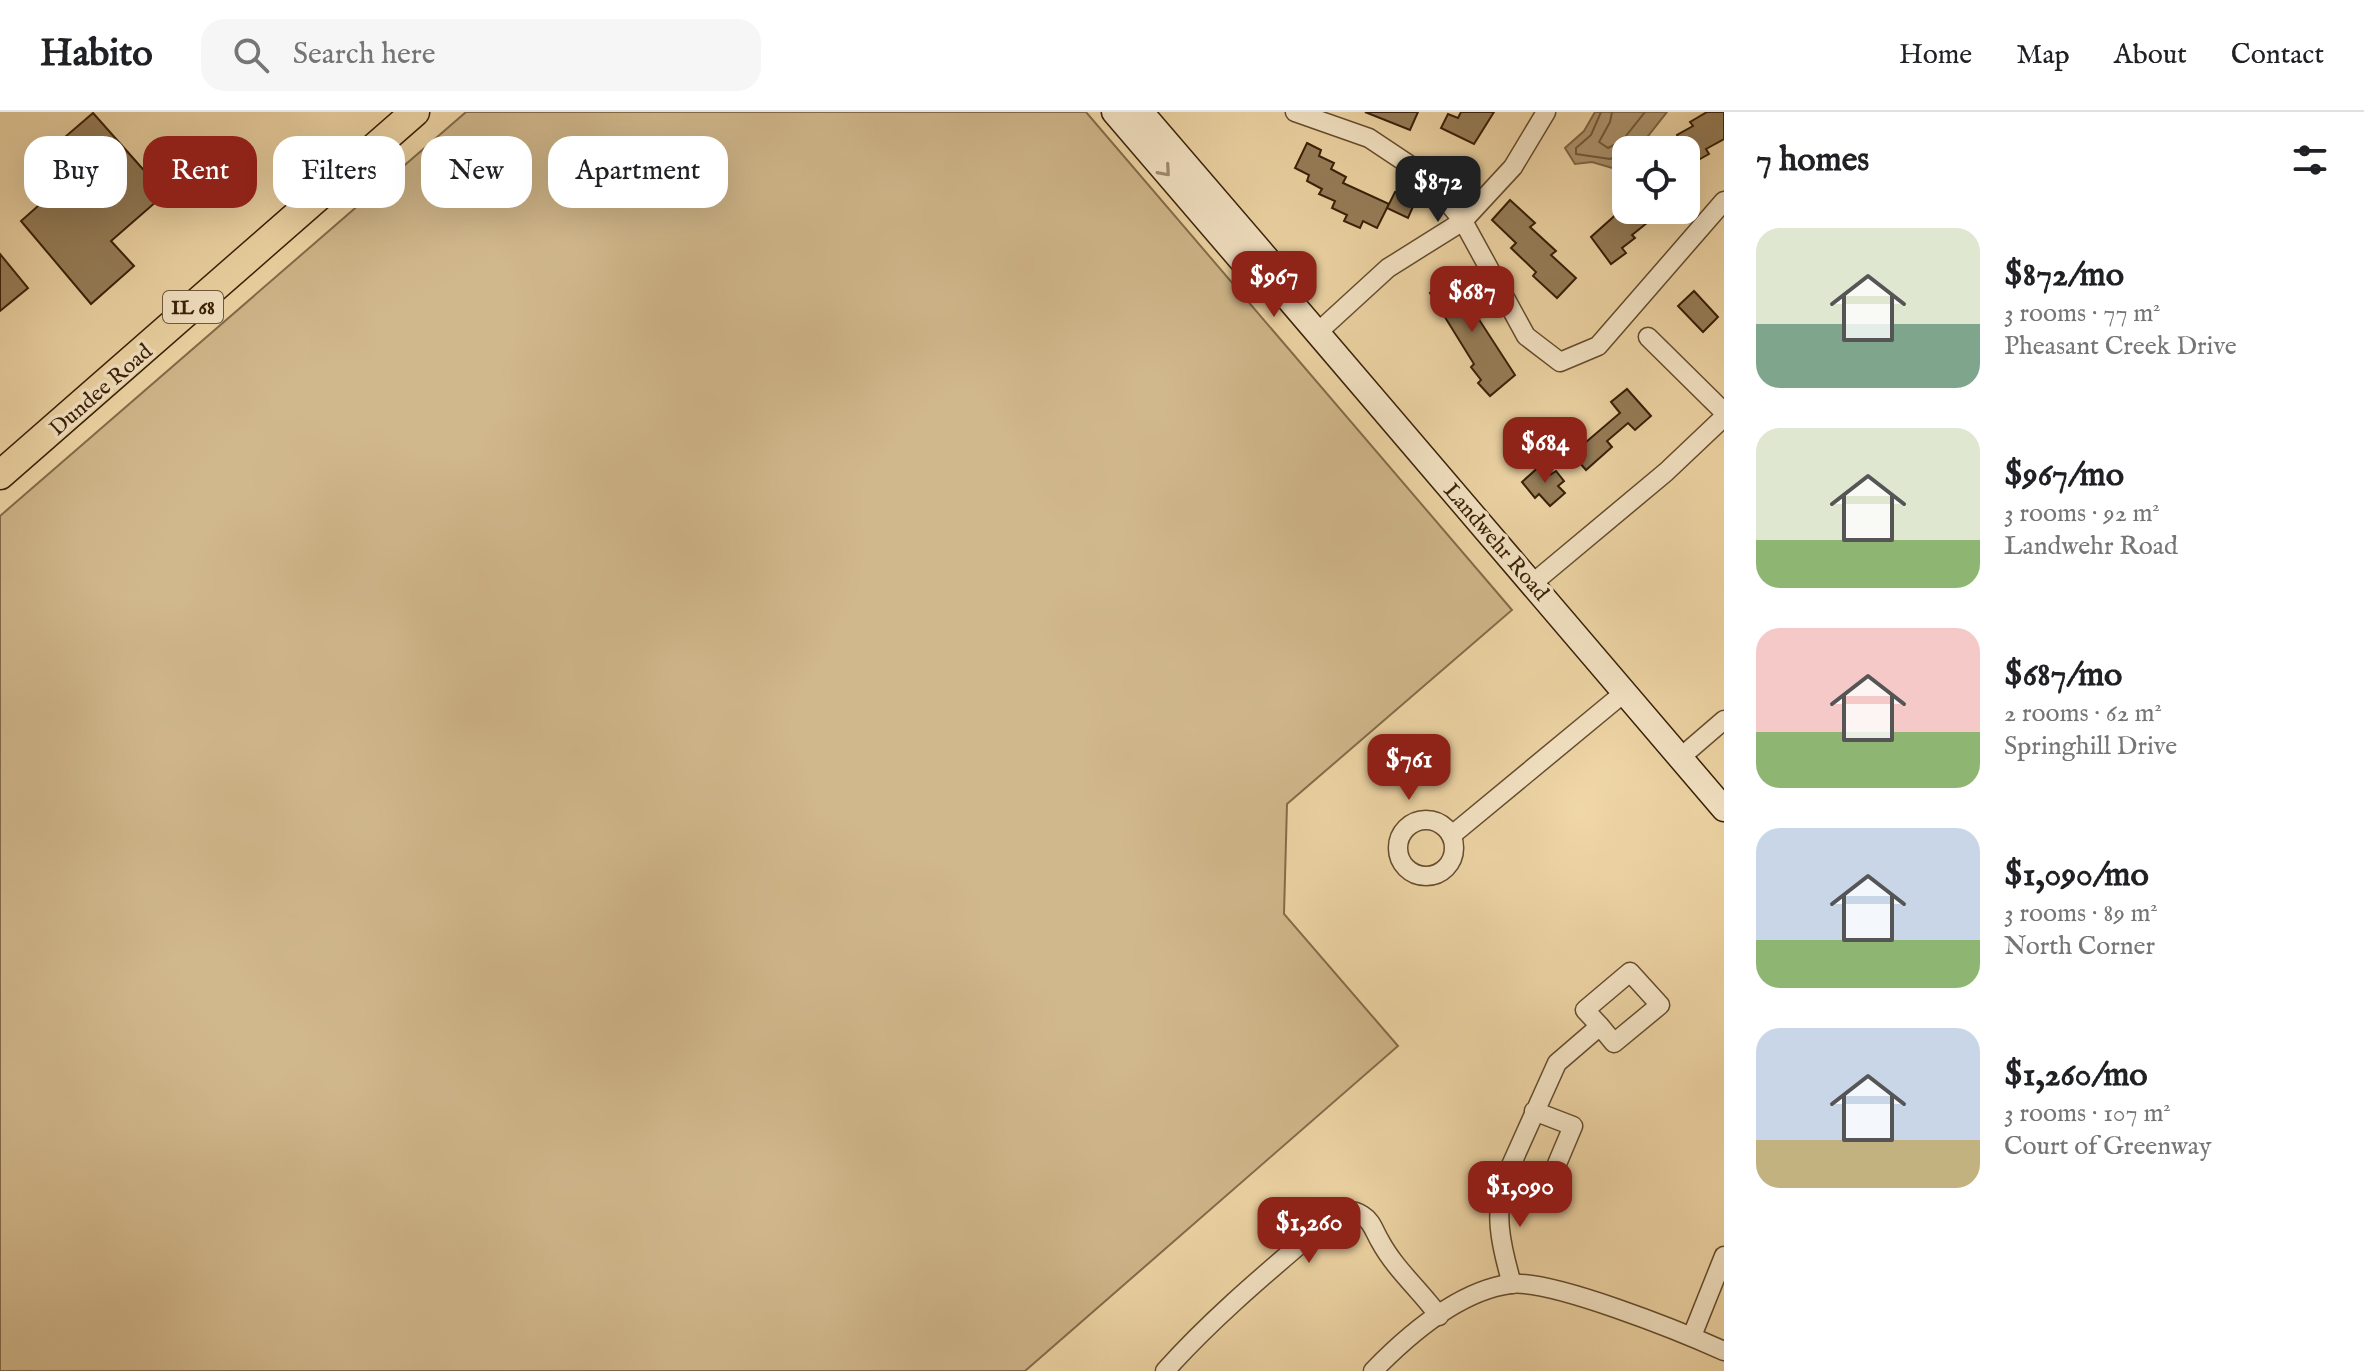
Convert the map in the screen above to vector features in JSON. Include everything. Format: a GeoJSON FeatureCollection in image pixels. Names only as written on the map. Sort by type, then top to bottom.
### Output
{"type":"FeatureCollection","features":[{"type":"Feature","properties":{"kind":"main road","name":"Dundee Road"},"geometry":{"type":"LineString","coordinates":[[0,475],[415,112]]}},
{"type":"Feature","properties":{"kind":"main road","name":"Landwehr Road"},"geometry":{"type":"LineString","coordinates":[[1114,112],[1253,274],[1268,275]]}},
{"type":"Feature","properties":{"kind":"main road","name":"Landwehr Road"},"geometry":{"type":"LineString","coordinates":[[1141,112],[1269,261],[1268,275],[1724,809]]}},
{"type":"Feature","properties":{"kind":"street"},"geometry":{"type":"LineString","coordinates":[[1295,112],[1369,138],[1426,176],[1463,221],[1526,336],[1560,362],[1598,346],[1724,201]]}},
{"type":"Feature","properties":{"kind":"street"},"geometry":{"type":"LineString","coordinates":[[1317,333],[1388,268],[1463,221],[1513,167],[1546,112]]}},
{"type":"Feature","properties":{"kind":"street"},"geometry":{"type":"LineString","coordinates":[[1533,583],[1666,472],[1724,415],[1648,337]]}},
{"type":"Feature","properties":{"kind":"street"},"geometry":{"type":"LineString","coordinates":[[1452,835],[1625,692]]}},
{"type":"Feature","properties":{"kind":"street"},"geometry":{"type":"LineString","coordinates":[[1681,757],[1724,720]]}},
{"type":"Feature","properties":{"kind":"street"},"geometry":{"type":"LineString","coordinates":[[1512,1284],[1500,1244],[1499,1213],[1508,1172],[1557,1063],[1600,1026]]}},
{"type":"Feature","properties":{"kind":"street"},"geometry":{"type":"LineString","coordinates":[[1508,1172],[1546,1190],[1552,1177],[1573,1126],[1534,1111]]}},
{"type":"Feature","properties":{"kind":"street"},"geometry":{"type":"LineString","coordinates":[[1165,1371],[1202,1331],[1333,1216],[1346,1210],[1360,1213],[1370,1222],[1392,1263],[1416,1285],[1439,1316]]}},
{"type":"Feature","properties":{"kind":"street"},"geometry":{"type":"LineString","coordinates":[[1692,1336],[1724,1256]]}},
{"type":"Feature","properties":{"kind":"street"},"geometry":{"type":"LineString","coordinates":[[1373,1371],[1439,1316],[1473,1294],[1512,1284],[1558,1291],[1692,1336],[1724,1351]]}},
{"type":"Feature","properties":{"kind":"shaded area"},"geometry":{"type":"Polygon","coordinates":[[[466,112],[1086,112],[1512,610],[1287,804],[1284,914],[1398,1046],[1025,1371],[0,1371],[0,516],[355,208],[405,208],[405,165],[421,151],[421,208],[532,208],[532,136],[438,136],[466,112]]]}},
{"type":"Feature","properties":{"kind":"water"},"geometry":{"type":"Polygon","coordinates":[[[1595,112],[1667,112],[1648,136],[1612,136],[1612,168],[1592,162],[1575,164],[1565,148],[1584,131],[1595,112]]]}},
{"type":"Feature","properties":{"kind":"building"},"geometry":{"type":"Polygon","coordinates":[[[1365,112],[1418,112],[1410,130],[1365,112]]]}},
{"type":"Feature","properties":{"kind":"building"},"geometry":{"type":"Polygon","coordinates":[[[1461,112],[1494,112],[1474,144],[1441,128],[1448,114],[1458,118],[1461,112]]]}},
{"type":"Feature","properties":{"kind":"building"},"geometry":{"type":"Polygon","coordinates":[[[1707,112],[1724,112],[1724,139],[1706,149],[1709,154],[1700,159],[1700,136],[1677,135],[1693,126],[1690,122],[1707,112]]]}},
{"type":"Feature","properties":{"kind":"building"},"geometry":{"type":"Polygon","coordinates":[[[93,113],[113,136],[66,136],[93,113]]]}},
{"type":"Feature","properties":{"kind":"building"},"geometry":{"type":"Polygon","coordinates":[[[1307,143],[1321,150],[1319,156],[1334,163],[1331,169],[1346,177],[1343,183],[1389,204],[1377,228],[1363,221],[1360,228],[1344,221],[1347,215],[1332,208],[1335,201],[1319,194],[1322,189],[1307,181],[1309,175],[1295,168],[1307,143]]]}},
{"type":"Feature","properties":{"kind":"building"},"geometry":{"type":"Polygon","coordinates":[[[127,151],[143,169],[143,208],[149,208],[111,241],[134,266],[91,304],[21,221],[36,208],[127,208],[127,151]]]}},
{"type":"Feature","properties":{"kind":"building"},"geometry":{"type":"Polygon","coordinates":[[[1395,192],[1415,202],[1408,218],[1387,208],[1395,192]]]}},
{"type":"Feature","properties":{"kind":"building"},"geometry":{"type":"Polygon","coordinates":[[[1510,200],[1535,223],[1530,227],[1556,251],[1551,255],[1576,278],[1557,298],[1533,276],[1536,272],[1511,248],[1516,243],[1492,220],[1510,200]]]}},
{"type":"Feature","properties":{"kind":"building"},"geometry":{"type":"Polygon","coordinates":[[[1612,218],[1612,224],[1646,224],[1622,248],[1626,253],[1611,264],[1591,237],[1612,218]]]}},
{"type":"Feature","properties":{"kind":"building"},"geometry":{"type":"Polygon","coordinates":[[[0,254],[28,288],[0,311],[0,254]]]}},
{"type":"Feature","properties":{"kind":"building"},"geometry":{"type":"Polygon","coordinates":[[[1456,271],[1467,284],[1462,287],[1481,315],[1478,318],[1515,375],[1490,396],[1478,383],[1481,380],[1471,367],[1474,364],[1430,293],[1456,271]]]}},
{"type":"Feature","properties":{"kind":"building"},"geometry":{"type":"Polygon","coordinates":[[[1694,291],[1718,317],[1703,332],[1678,306],[1694,291]]]}},
{"type":"Feature","properties":{"kind":"building"},"geometry":{"type":"Polygon","coordinates":[[[1627,389],[1651,416],[1635,430],[1628,423],[1607,441],[1612,447],[1586,470],[1572,454],[1620,413],[1611,402],[1627,389]]]}},
{"type":"Feature","properties":{"kind":"building"},"geometry":{"type":"Polygon","coordinates":[[[1541,465],[1550,475],[1556,471],[1564,481],[1558,486],[1565,493],[1550,506],[1539,494],[1535,498],[1522,482],[1541,465]]]}}]}
